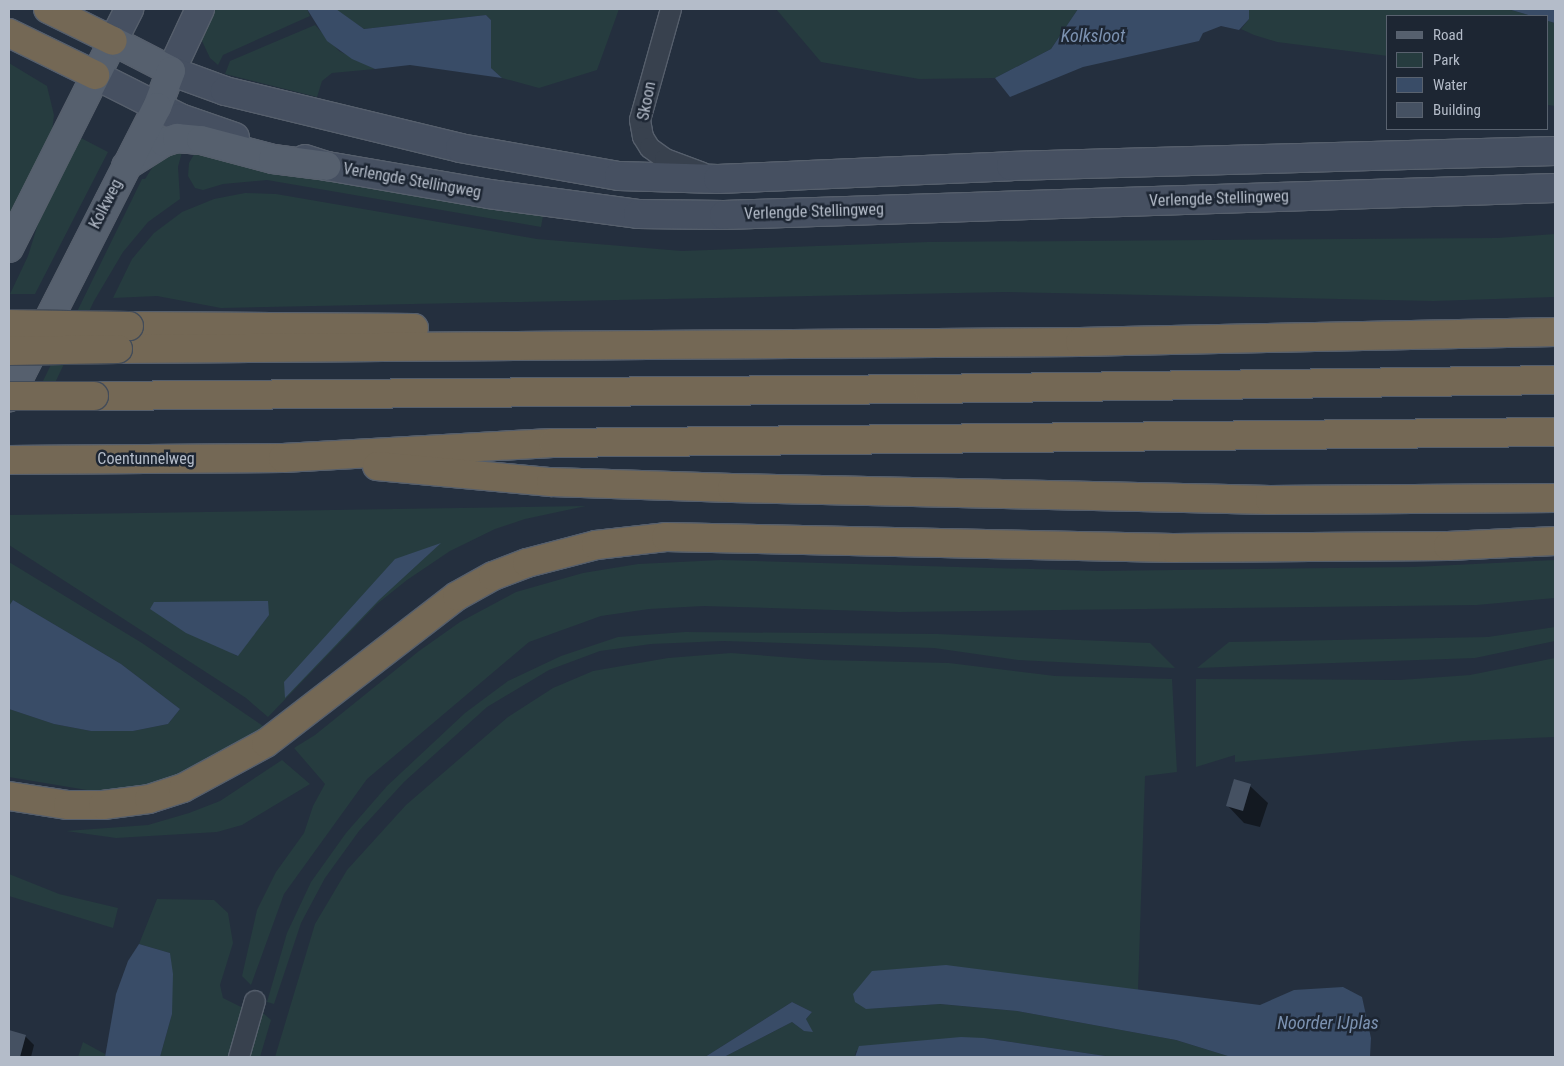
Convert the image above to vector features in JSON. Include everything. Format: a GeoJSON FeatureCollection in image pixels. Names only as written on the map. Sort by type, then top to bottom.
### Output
{"type":"FeatureCollection","features":[{"type":"Feature","properties":{"kind":"highway"},"geometry":{"type":"LineString","coordinates":[[48,9],[113,40]]}},
{"type":"Feature","properties":{"kind":"highway"},"geometry":{"type":"LineString","coordinates":[[9,33],[95,74]]}},
{"type":"Feature","properties":{"kind":"highway"},"geometry":{"type":"LineString","coordinates":[[9,324],[124,338],[577,345],[1284,339],[1555,332]]}},
{"type":"Feature","properties":{"kind":"highway"},"geometry":{"type":"LineString","coordinates":[[9,351],[124,338]]}},
{"type":"Feature","properties":{"kind":"highway"},"geometry":{"type":"LineString","coordinates":[[9,397],[1509,383],[1555,380]]}},
{"type":"Feature","properties":{"kind":"highway"},"geometry":{"type":"LineString","coordinates":[[1509,383],[1555,386]]}},
{"type":"Feature","properties":{"kind":"highway"},"geometry":{"type":"LineString","coordinates":[[283,458],[553,443],[1555,432]]}},
{"type":"Feature","properties":{"kind":"highway"},"geometry":{"type":"LineString","coordinates":[[283,458],[551,482],[1260,500],[1555,498]]}},
{"type":"Feature","properties":{"kind":"highway","name":"Coentunnelweg"},"geometry":{"type":"LineString","coordinates":[[9,460],[283,458]]}},
{"type":"Feature","properties":{"kind":"highway"},"geometry":{"type":"LineString","coordinates":[[17,796],[103,805],[149,799],[183,788],[266,743],[457,596],[493,576],[527,563],[596,545],[686,537],[963,546],[1173,548],[1448,546],[1555,541]]}},
{"type":"Feature","properties":{"kind":"main road"},"geometry":{"type":"LineString","coordinates":[[9,248],[128,9]]}},
{"type":"Feature","properties":{"kind":"main road","name":"Kolkweg"},"geometry":{"type":"LineString","coordinates":[[9,397],[157,107],[171,71],[200,9]]}},
{"type":"Feature","properties":{"kind":"main road"},"geometry":{"type":"LineString","coordinates":[[113,40],[171,71],[225,91],[460,148],[619,176],[718,179],[1011,166],[1555,151]]}},
{"type":"Feature","properties":{"kind":"main road","name":"Verlengde Stellingweg"},"geometry":{"type":"LineString","coordinates":[[95,74],[157,107],[198,126],[326,166],[638,214],[733,215],[1555,188]]}},
{"type":"Feature","properties":{"kind":"main road"},"geometry":{"type":"LineString","coordinates":[[125,167],[164,142],[177,138],[201,140],[272,160],[326,166]]}},
{"type":"Feature","properties":{"kind":"street","name":"Skoon"},"geometry":{"type":"LineString","coordinates":[[672,9],[640,120],[643,137],[650,148],[665,159],[718,179]]}},
{"type":"Feature","properties":{"kind":"street"},"geometry":{"type":"LineString","coordinates":[[239,1057],[255,1001]]}},
{"type":"Feature","properties":{"kind":"green space"},"geometry":{"type":"Polygon","coordinates":[[[210,9],[307,9],[310,16],[223,55],[218,65],[210,58],[202,41],[202,29],[210,9]]]}},
{"type":"Feature","properties":{"kind":"green space"},"geometry":{"type":"Polygon","coordinates":[[[619,9],[597,70],[539,88],[502,78],[491,68],[491,20],[486,15],[364,29],[336,10],[619,9]]]}},
{"type":"Feature","properties":{"kind":"green space"},"geometry":{"type":"Polygon","coordinates":[[[776,9],[1078,9],[1051,49],[995,78],[919,79],[821,62],[776,9]]]}},
{"type":"Feature","properties":{"kind":"green space"},"geometry":{"type":"Polygon","coordinates":[[[1249,9],[1508,9],[1529,15],[1386,15],[1386,56],[1277,42],[1241,29],[1249,19],[1249,9]]]}},
{"type":"Feature","properties":{"kind":"green space"},"geometry":{"type":"Polygon","coordinates":[[[1549,21],[1555,23],[1555,106],[1549,105],[1549,21]]]}},
{"type":"Feature","properties":{"kind":"green space"},"geometry":{"type":"Polygon","coordinates":[[[315,25],[339,51],[375,69],[332,73],[322,81],[317,97],[225,74],[230,61],[315,25]]]}},
{"type":"Feature","properties":{"kind":"green space"},"geometry":{"type":"Polygon","coordinates":[[[9,63],[47,86],[54,115],[52,132],[9,215],[9,63]]]}},
{"type":"Feature","properties":{"kind":"green space"},"geometry":{"type":"Polygon","coordinates":[[[79,137],[108,152],[35,294],[10,294],[28,256],[45,201],[79,137]]]}},
{"type":"Feature","properties":{"kind":"green space"},"geometry":{"type":"Polygon","coordinates":[[[196,151],[330,179],[543,216],[541,227],[267,180],[223,184],[203,190],[195,188],[188,176],[189,163],[196,151]]]}},
{"type":"Feature","properties":{"kind":"green space"},"geometry":{"type":"Polygon","coordinates":[[[176,152],[182,152],[178,167],[180,199],[148,222],[123,252],[94,301],[53,387],[41,385],[142,179],[145,179],[154,165],[176,152]]]}},
{"type":"Feature","properties":{"kind":"green space"},"geometry":{"type":"Polygon","coordinates":[[[245,193],[276,194],[537,239],[682,251],[928,242],[1497,238],[1555,234],[1555,297],[1433,301],[1006,292],[221,308],[157,296],[113,298],[132,259],[154,233],[182,212],[214,199],[245,193]]]}},
{"type":"Feature","properties":{"kind":"green space"},"geometry":{"type":"Polygon","coordinates":[[[586,506],[525,519],[495,529],[450,551],[407,580],[377,604],[268,717],[246,698],[9,545],[9,515],[586,506]],[[269,615],[222,647],[237,656],[269,615]]]}},
{"type":"Feature","properties":{"kind":"green space"},"geometry":{"type":"Polygon","coordinates":[[[721,560],[1099,571],[1413,567],[1555,560],[1555,598],[1477,605],[899,612],[703,606],[649,609],[601,616],[529,642],[367,779],[284,894],[251,985],[242,976],[257,910],[276,872],[304,833],[313,806],[325,784],[294,748],[315,735],[419,651],[460,622],[516,592],[583,573],[638,564],[721,560]]]}},
{"type":"Feature","properties":{"kind":"green space"},"geometry":{"type":"Polygon","coordinates":[[[9,562],[142,643],[263,726],[253,736],[186,772],[141,787],[93,791],[9,777],[9,709],[54,724],[91,731],[133,731],[168,724],[180,709],[121,664],[13,600],[9,606],[9,562]]]}},
{"type":"Feature","properties":{"kind":"green space"},"geometry":{"type":"Polygon","coordinates":[[[1555,627],[1555,641],[1475,658],[1197,668],[1229,642],[1488,637],[1555,627]]]}},
{"type":"Feature","properties":{"kind":"green space"},"geometry":{"type":"Polygon","coordinates":[[[685,632],[937,634],[1150,643],[1175,668],[1018,660],[934,648],[723,641],[651,644],[600,651],[549,670],[487,707],[404,782],[359,831],[325,878],[301,923],[274,1004],[267,1002],[287,933],[311,882],[346,833],[387,786],[465,713],[508,681],[561,656],[618,637],[685,632]]]}},
{"type":"Feature","properties":{"kind":"green space"},"geometry":{"type":"Polygon","coordinates":[[[731,653],[822,660],[949,663],[1055,676],[1172,679],[1177,772],[1145,776],[1138,990],[1108,988],[866,1009],[939,1004],[1017,1011],[1176,1040],[1231,1057],[1112,1057],[984,1038],[856,1051],[855,1057],[724,1057],[792,1022],[804,1031],[812,1031],[806,1019],[812,1012],[792,1002],[705,1057],[275,1057],[315,924],[347,870],[406,805],[508,717],[553,688],[593,671],[668,658],[731,653]]]}},
{"type":"Feature","properties":{"kind":"green space"},"geometry":{"type":"Polygon","coordinates":[[[1555,658],[1555,737],[1464,741],[1235,762],[1235,755],[1196,767],[1196,679],[1400,680],[1470,675],[1555,658]]]}},
{"type":"Feature","properties":{"kind":"green space"},"geometry":{"type":"Polygon","coordinates":[[[282,760],[310,784],[242,825],[217,832],[116,838],[66,831],[148,825],[189,813],[220,801],[282,760]]]}},
{"type":"Feature","properties":{"kind":"green space"},"geometry":{"type":"Polygon","coordinates":[[[9,874],[59,894],[118,908],[113,928],[9,896],[9,874]]]}},
{"type":"Feature","properties":{"kind":"green space"},"geometry":{"type":"Polygon","coordinates":[[[157,899],[214,900],[228,913],[233,943],[220,985],[223,998],[243,1008],[229,1057],[160,1057],[172,1014],[170,953],[139,944],[157,899]]]}},
{"type":"Feature","properties":{"kind":"green space"},"geometry":{"type":"Polygon","coordinates":[[[263,1013],[271,1020],[260,1057],[250,1057],[263,1013]]]}},
{"type":"Feature","properties":{"kind":"green space"},"geometry":{"type":"Polygon","coordinates":[[[83,1042],[105,1054],[105,1057],[78,1057],[83,1042]]]}},
{"type":"Feature","properties":{"kind":"water"},"geometry":{"type":"Polygon","coordinates":[[[307,9],[336,9],[364,29],[486,15],[491,20],[491,68],[502,78],[410,65],[375,69],[352,59],[327,41],[307,9]]]}},
{"type":"Feature","properties":{"kind":"water","name":"Kolksloot"},"geometry":{"type":"Polygon","coordinates":[[[1078,9],[1249,9],[1249,19],[1239,30],[1221,26],[1203,33],[1199,41],[1083,67],[1010,97],[995,78],[1051,49],[1078,9]]]}},
{"type":"Feature","properties":{"kind":"water"},"geometry":{"type":"Polygon","coordinates":[[[1508,9],[1555,9],[1555,23],[1549,21],[1549,15],[1529,15],[1508,9]]]}},
{"type":"Feature","properties":{"kind":"water"},"geometry":{"type":"Polygon","coordinates":[[[441,543],[379,600],[285,698],[284,682],[395,559],[441,543]]]}},
{"type":"Feature","properties":{"kind":"water"},"geometry":{"type":"Polygon","coordinates":[[[13,600],[121,664],[180,709],[168,724],[133,731],[91,731],[54,724],[9,709],[9,606],[13,600]]]}},
{"type":"Feature","properties":{"kind":"water"},"geometry":{"type":"Polygon","coordinates":[[[268,601],[269,615],[238,656],[186,633],[150,609],[154,602],[268,601]]]}},
{"type":"Feature","properties":{"kind":"water"},"geometry":{"type":"Polygon","coordinates":[[[139,944],[170,953],[173,974],[172,1014],[160,1057],[105,1057],[116,994],[128,961],[139,944]]]}},
{"type":"Feature","properties":{"kind":"water","name":"Noorder IJplas"},"geometry":{"type":"Polygon","coordinates":[[[946,965],[1260,1005],[1294,990],[1343,987],[1362,997],[1371,1038],[1370,1057],[1231,1057],[1176,1040],[1017,1011],[940,1004],[866,1009],[855,1002],[853,994],[872,971],[946,965]]]}},
{"type":"Feature","properties":{"kind":"water"},"geometry":{"type":"Polygon","coordinates":[[[792,1002],[812,1012],[806,1019],[813,1032],[804,1031],[792,1022],[724,1057],[705,1057],[792,1002]]]}},
{"type":"Feature","properties":{"kind":"water"},"geometry":{"type":"Polygon","coordinates":[[[961,1037],[984,1038],[1112,1057],[855,1057],[859,1046],[961,1037]]]}},
{"type":"Feature","properties":{"kind":"building"},"geometry":{"type":"Polygon","coordinates":[[[1234,779],[1251,784],[1243,811],[1226,806],[1234,779]]]}},
{"type":"Feature","properties":{"kind":"building"},"geometry":{"type":"Polygon","coordinates":[[[9,1030],[26,1035],[20,1057],[9,1057],[9,1030]]]}}]}
